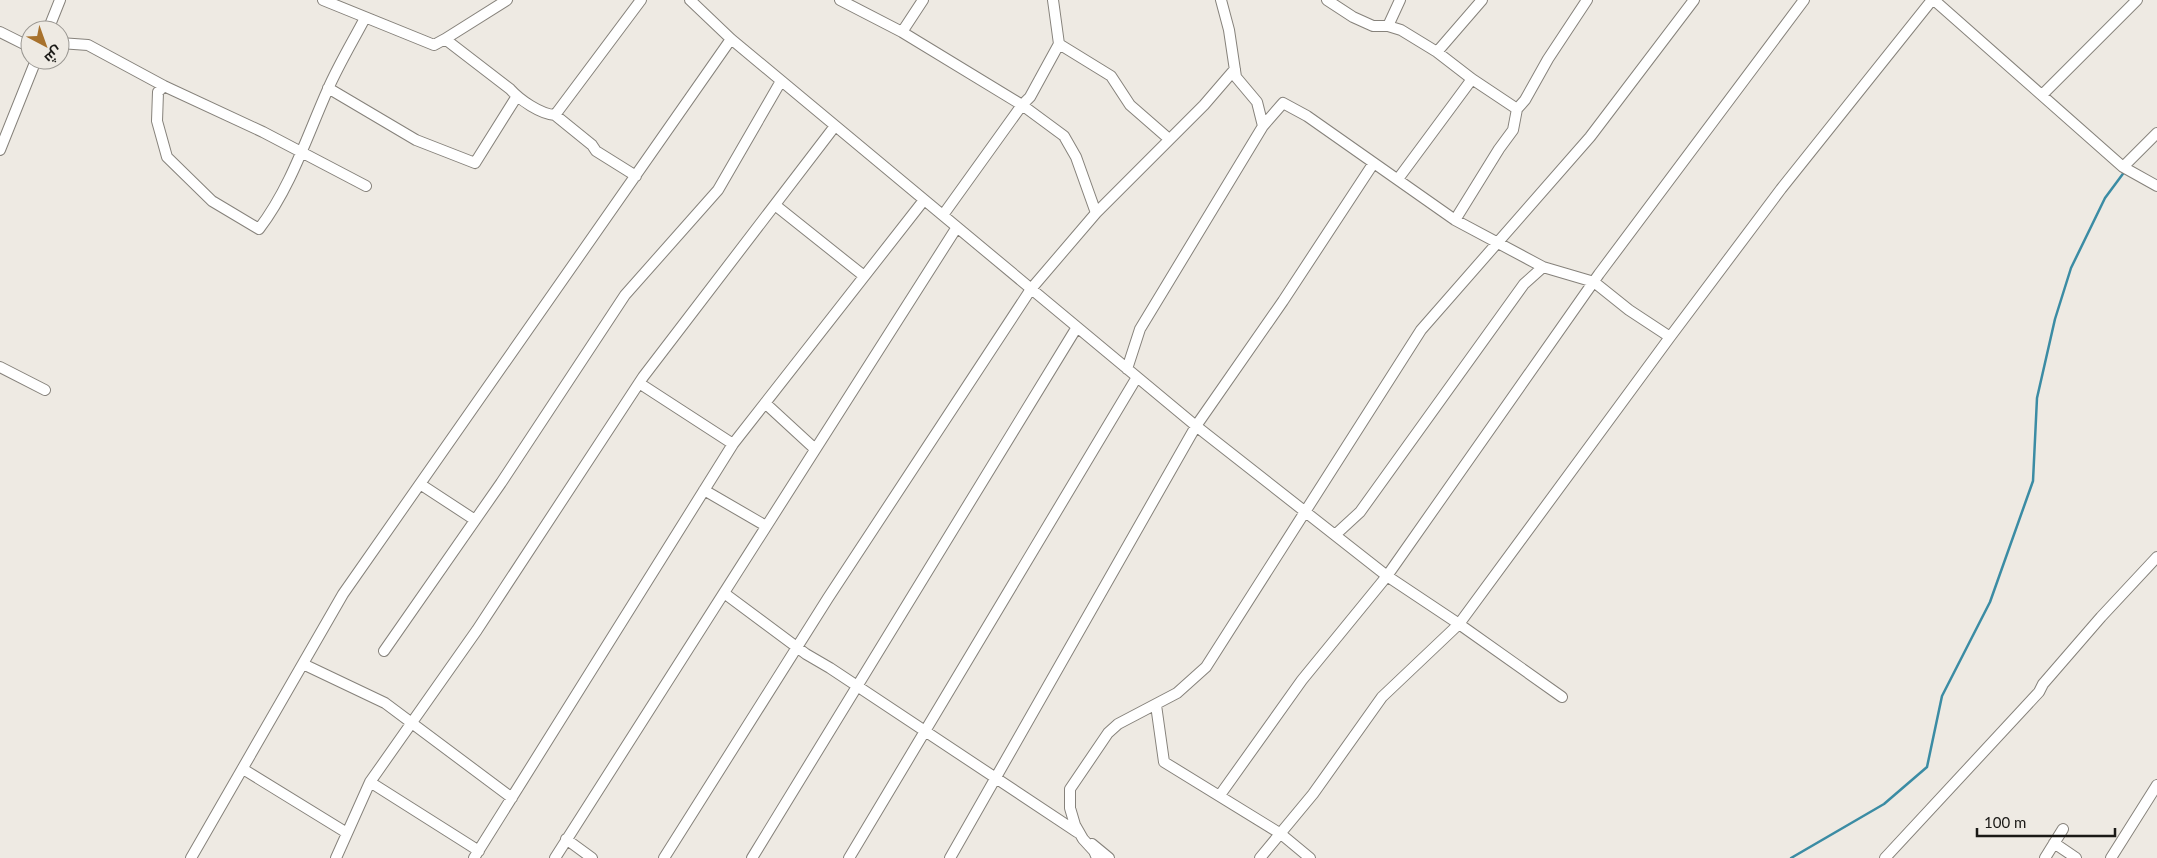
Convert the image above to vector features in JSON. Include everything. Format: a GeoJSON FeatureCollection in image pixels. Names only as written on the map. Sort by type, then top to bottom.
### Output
{"type":"FeatureCollection","features":[{"type":"Feature","properties":{"kind":"street"},"geometry":{"type":"LineString","coordinates":[[52,20],[60,0]]}},
{"type":"Feature","properties":{"kind":"street"},"geometry":{"type":"LineString","coordinates":[[323,0],[434,45],[507,0]]}},
{"type":"Feature","properties":{"kind":"street"},"geometry":{"type":"LineString","coordinates":[[555,115],[641,0]]}},
{"type":"Feature","properties":{"kind":"street"},"geometry":{"type":"LineString","coordinates":[[690,0],[731,40],[1196,426],[1387,576],[1562,697]]}},
{"type":"Feature","properties":{"kind":"street"},"geometry":{"type":"LineString","coordinates":[[840,0],[902,32],[1022,105],[1064,136],[1076,157],[1096,213]]}},
{"type":"Feature","properties":{"kind":"street"},"geometry":{"type":"LineString","coordinates":[[902,32],[923,0]]}},
{"type":"Feature","properties":{"kind":"street"},"geometry":{"type":"LineString","coordinates":[[943,215],[1022,105],[1030,97],[1059,44],[1054,0]]}},
{"type":"Feature","properties":{"kind":"street"},"geometry":{"type":"LineString","coordinates":[[1221,0],[1236,77],[1257,102],[1264,126]]}},
{"type":"Feature","properties":{"kind":"street"},"geometry":{"type":"LineString","coordinates":[[1328,0],[1353,17],[1372,26],[1388,26],[1401,30],[1437,52],[1472,79],[1517,109]]}},
{"type":"Feature","properties":{"kind":"street"},"geometry":{"type":"LineString","coordinates":[[1388,26],[1400,0]]}},
{"type":"Feature","properties":{"kind":"street"},"geometry":{"type":"LineString","coordinates":[[1437,52],[1482,0]]}},
{"type":"Feature","properties":{"kind":"street"},"geometry":{"type":"LineString","coordinates":[[1455,220],[1499,149],[1514,130],[1517,109],[1525,100],[1548,59],[1586,0]]}},
{"type":"Feature","properties":{"kind":"street"},"geometry":{"type":"LineString","coordinates":[[1097,858],[1094,851],[1078,833],[1070,808],[1070,789],[1108,732],[1118,724],[1156,705],[1187,686],[1210,662],[1421,330],[1590,138],[1694,0]]}},
{"type":"Feature","properties":{"kind":"street"},"geometry":{"type":"LineString","coordinates":[[1220,795],[1302,680],[1387,576],[1594,282],[1804,0]]}},
{"type":"Feature","properties":{"kind":"street"},"geometry":{"type":"LineString","coordinates":[[1260,858],[1313,794],[1382,697],[1459,624],[1781,189],[1933,0],[2123,167],[2157,186]]}},
{"type":"Feature","properties":{"kind":"street"},"geometry":{"type":"LineString","coordinates":[[2042,95],[2137,0]]}},
{"type":"Feature","properties":{"kind":"street"},"geometry":{"type":"LineString","coordinates":[[164,86],[158,92],[157,121],[167,157],[212,201],[260,229],[271,214],[302,153],[328,88],[365,18]]}},
{"type":"Feature","properties":{"kind":"street"},"geometry":{"type":"LineString","coordinates":[[0,32],[20,42]]}},
{"type":"Feature","properties":{"kind":"street"},"geometry":{"type":"LineString","coordinates":[[445,39],[510,88],[517,96],[548,114],[555,115],[592,145],[596,151],[636,176]]}},
{"type":"Feature","properties":{"kind":"street"},"geometry":{"type":"LineString","coordinates":[[191,858],[343,594],[731,40]]}},
{"type":"Feature","properties":{"kind":"street"},"geometry":{"type":"LineString","coordinates":[[70,44],[88,45],[164,86],[263,132],[366,186]]}},
{"type":"Feature","properties":{"kind":"street"},"geometry":{"type":"LineString","coordinates":[[1059,44],[1111,76],[1130,105],[1169,139]]}},
{"type":"Feature","properties":{"kind":"street"},"geometry":{"type":"LineString","coordinates":[[664,858],[797,647],[1031,289],[1096,213],[1204,105],[1235,69]]}},
{"type":"Feature","properties":{"kind":"street"},"geometry":{"type":"LineString","coordinates":[[0,150],[32,70]]}},
{"type":"Feature","properties":{"kind":"street"},"geometry":{"type":"LineString","coordinates":[[1398,179],[1472,79]]}},
{"type":"Feature","properties":{"kind":"street"},"geometry":{"type":"LineString","coordinates":[[384,651],[475,520],[625,296],[718,190],[781,81]]}},
{"type":"Feature","properties":{"kind":"street"},"geometry":{"type":"LineString","coordinates":[[328,88],[416,140],[475,163],[517,96]]}},
{"type":"Feature","properties":{"kind":"street"},"geometry":{"type":"LineString","coordinates":[[1127,369],[1140,330],[1264,126],[1283,103],[1307,116],[1455,220],[1543,267],[1594,282],[1629,310],[1670,337]]}},
{"type":"Feature","properties":{"kind":"street"},"geometry":{"type":"LineString","coordinates":[[336,858],[370,782],[477,630],[639,383],[835,126]]}},
{"type":"Feature","properties":{"kind":"street"},"geometry":{"type":"LineString","coordinates":[[2123,167],[2157,133]]}},
{"type":"Feature","properties":{"kind":"street"},"geometry":{"type":"LineString","coordinates":[[950,858],[1196,426],[1283,301],[1373,164]]}},
{"type":"Feature","properties":{"kind":"street"},"geometry":{"type":"LineString","coordinates":[[370,782],[476,855],[733,444],[924,200]]}},
{"type":"Feature","properties":{"kind":"street"},"geometry":{"type":"LineString","coordinates":[[775,205],[864,276]]}},
{"type":"Feature","properties":{"kind":"street"},"geometry":{"type":"LineString","coordinates":[[554,858],[957,227]]}},
{"type":"Feature","properties":{"kind":"street"},"geometry":{"type":"LineString","coordinates":[[1335,535],[1360,512],[1524,284],[1543,267]]}},
{"type":"Feature","properties":{"kind":"street"},"geometry":{"type":"LineString","coordinates":[[752,858],[1077,327]]}},
{"type":"Feature","properties":{"kind":"street"},"geometry":{"type":"LineString","coordinates":[[0,367],[45,390]]}},
{"type":"Feature","properties":{"kind":"street"},"geometry":{"type":"LineString","coordinates":[[849,858],[1137,377]]}},
{"type":"Feature","properties":{"kind":"street"},"geometry":{"type":"LineString","coordinates":[[639,383],[733,444]]}},
{"type":"Feature","properties":{"kind":"street"},"geometry":{"type":"LineString","coordinates":[[765,403],[815,449]]}},
{"type":"Feature","properties":{"kind":"street"},"geometry":{"type":"LineString","coordinates":[[420,484],[475,520]]}},
{"type":"Feature","properties":{"kind":"street"},"geometry":{"type":"LineString","coordinates":[[704,490],[766,526]]}},
{"type":"Feature","properties":{"kind":"street"},"geometry":{"type":"LineString","coordinates":[[1885,858],[2039,692],[2101,617],[2157,557]]}},
{"type":"Feature","properties":{"kind":"street"},"geometry":{"type":"LineString","coordinates":[[724,593],[797,647],[1078,833],[1109,858]]}},
{"type":"Feature","properties":{"kind":"street"},"geometry":{"type":"LineString","coordinates":[[303,664],[384,703],[512,798]]}},
{"type":"Feature","properties":{"kind":"street"},"geometry":{"type":"LineString","coordinates":[[1156,705],[1164,762],[1280,834],[1310,858]]}},
{"type":"Feature","properties":{"kind":"street"},"geometry":{"type":"LineString","coordinates":[[243,769],[347,833]]}},
{"type":"Feature","properties":{"kind":"street"},"geometry":{"type":"LineString","coordinates":[[2111,858],[2157,785]]}},
{"type":"Feature","properties":{"kind":"street"},"geometry":{"type":"LineString","coordinates":[[2045,858],[2063,829]]}},
{"type":"Feature","properties":{"kind":"street"},"geometry":{"type":"LineString","coordinates":[[566,839],[592,858]]}},
{"type":"Feature","properties":{"kind":"street"},"geometry":{"type":"LineString","coordinates":[[2054,843],[2076,858]]}},
{"type":"Feature","properties":{"kind":"waterway"},"geometry":{"type":"LineString","coordinates":[[1791,858],[1884,804],[1927,767],[1942,696],[1990,602],[2033,481],[2037,398],[2055,319],[2071,268],[2105,198],[2125,171]]}}]}
